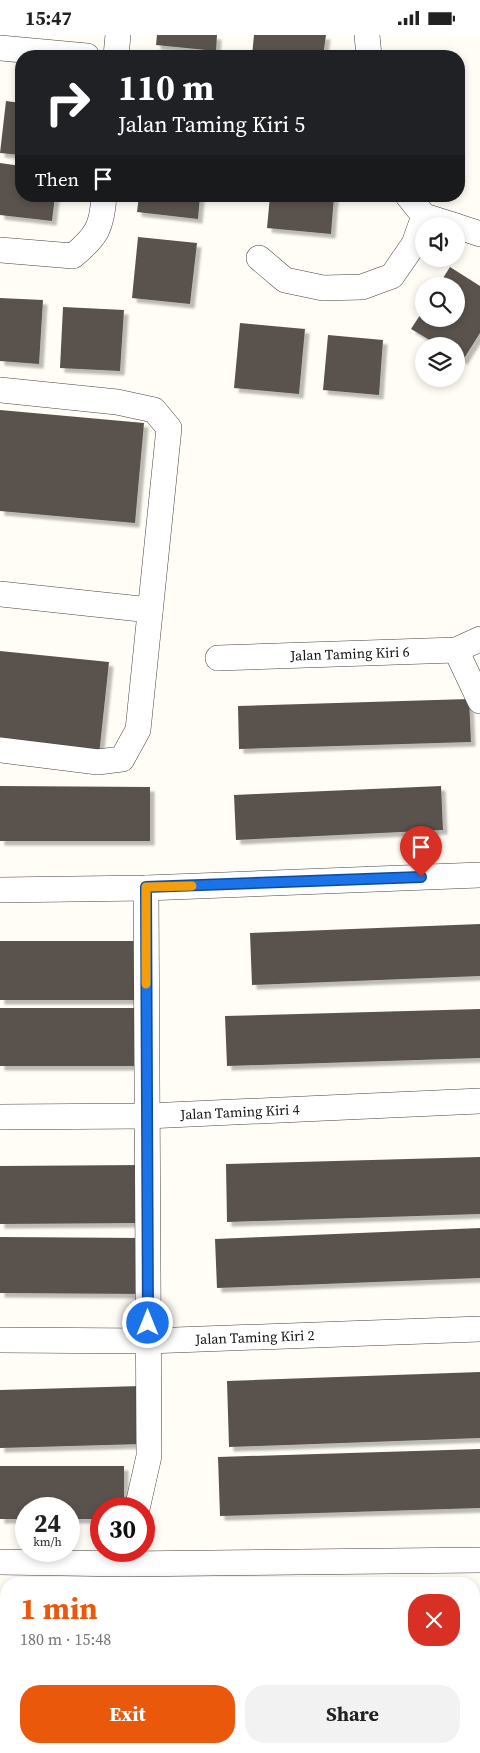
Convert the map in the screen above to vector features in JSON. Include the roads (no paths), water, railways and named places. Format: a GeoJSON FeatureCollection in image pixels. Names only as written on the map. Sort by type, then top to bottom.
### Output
{"type":"FeatureCollection","features":[{"type":"Feature","properties":{"kind":"street"},"geometry":{"type":"LineString","coordinates":[[117,50],[118,35]]}},
{"type":"Feature","properties":{"kind":"street"},"geometry":{"type":"LineString","coordinates":[[367,35],[368,50]]}},
{"type":"Feature","properties":{"kind":"street"},"geometry":{"type":"LineString","coordinates":[[0,49],[15,50]]}},
{"type":"Feature","properties":{"kind":"street"},"geometry":{"type":"LineString","coordinates":[[0,250],[73,256],[90,242],[102,219],[103,202]]}},
{"type":"Feature","properties":{"kind":"street"},"geometry":{"type":"LineString","coordinates":[[413,202],[424,216],[427,217]]}},
{"type":"Feature","properties":{"kind":"street"},"geometry":{"type":"LineString","coordinates":[[259,258],[285,280],[323,288],[362,287],[392,276],[414,244],[424,216]]}},
{"type":"Feature","properties":{"kind":"street"},"geometry":{"type":"LineString","coordinates":[[465,229],[480,234]]}},
{"type":"Feature","properties":{"kind":"street"},"geometry":{"type":"LineString","coordinates":[[0,390],[117,402],[154,410],[169,428],[138,730],[122,759],[98,762],[0,750]]}},
{"type":"Feature","properties":{"kind":"street"},"geometry":{"type":"LineString","coordinates":[[0,594],[150,610]]}},
{"type":"Feature","properties":{"kind":"street","name":"Jalan Taming Kiri 6"},"geometry":{"type":"LineString","coordinates":[[218,658],[456,649],[480,639]]}},
{"type":"Feature","properties":{"kind":"street"},"geometry":{"type":"LineString","coordinates":[[456,649],[480,701]]}},
{"type":"Feature","properties":{"kind":"street"},"geometry":{"type":"LineString","coordinates":[[0,890],[146,887],[480,875]]}},
{"type":"Feature","properties":{"kind":"street"},"geometry":{"type":"LineString","coordinates":[[140,1497],[149,1456],[146,887]]}},
{"type":"Feature","properties":{"kind":"street","name":"Jalan Taming Kiri 4"},"geometry":{"type":"LineString","coordinates":[[0,1117],[147,1116],[480,1101]]}},
{"type":"Feature","properties":{"kind":"street","name":"Jalan Taming Kiri 2"},"geometry":{"type":"LineString","coordinates":[[0,1341],[148,1341],[480,1329]]}},
{"type":"Feature","properties":{"kind":"street"},"geometry":{"type":"LineString","coordinates":[[155,1557],[480,1560]]}},
{"type":"Feature","properties":{"kind":"street"},"geometry":{"type":"LineString","coordinates":[[0,1562],[90,1558]]}}]}
